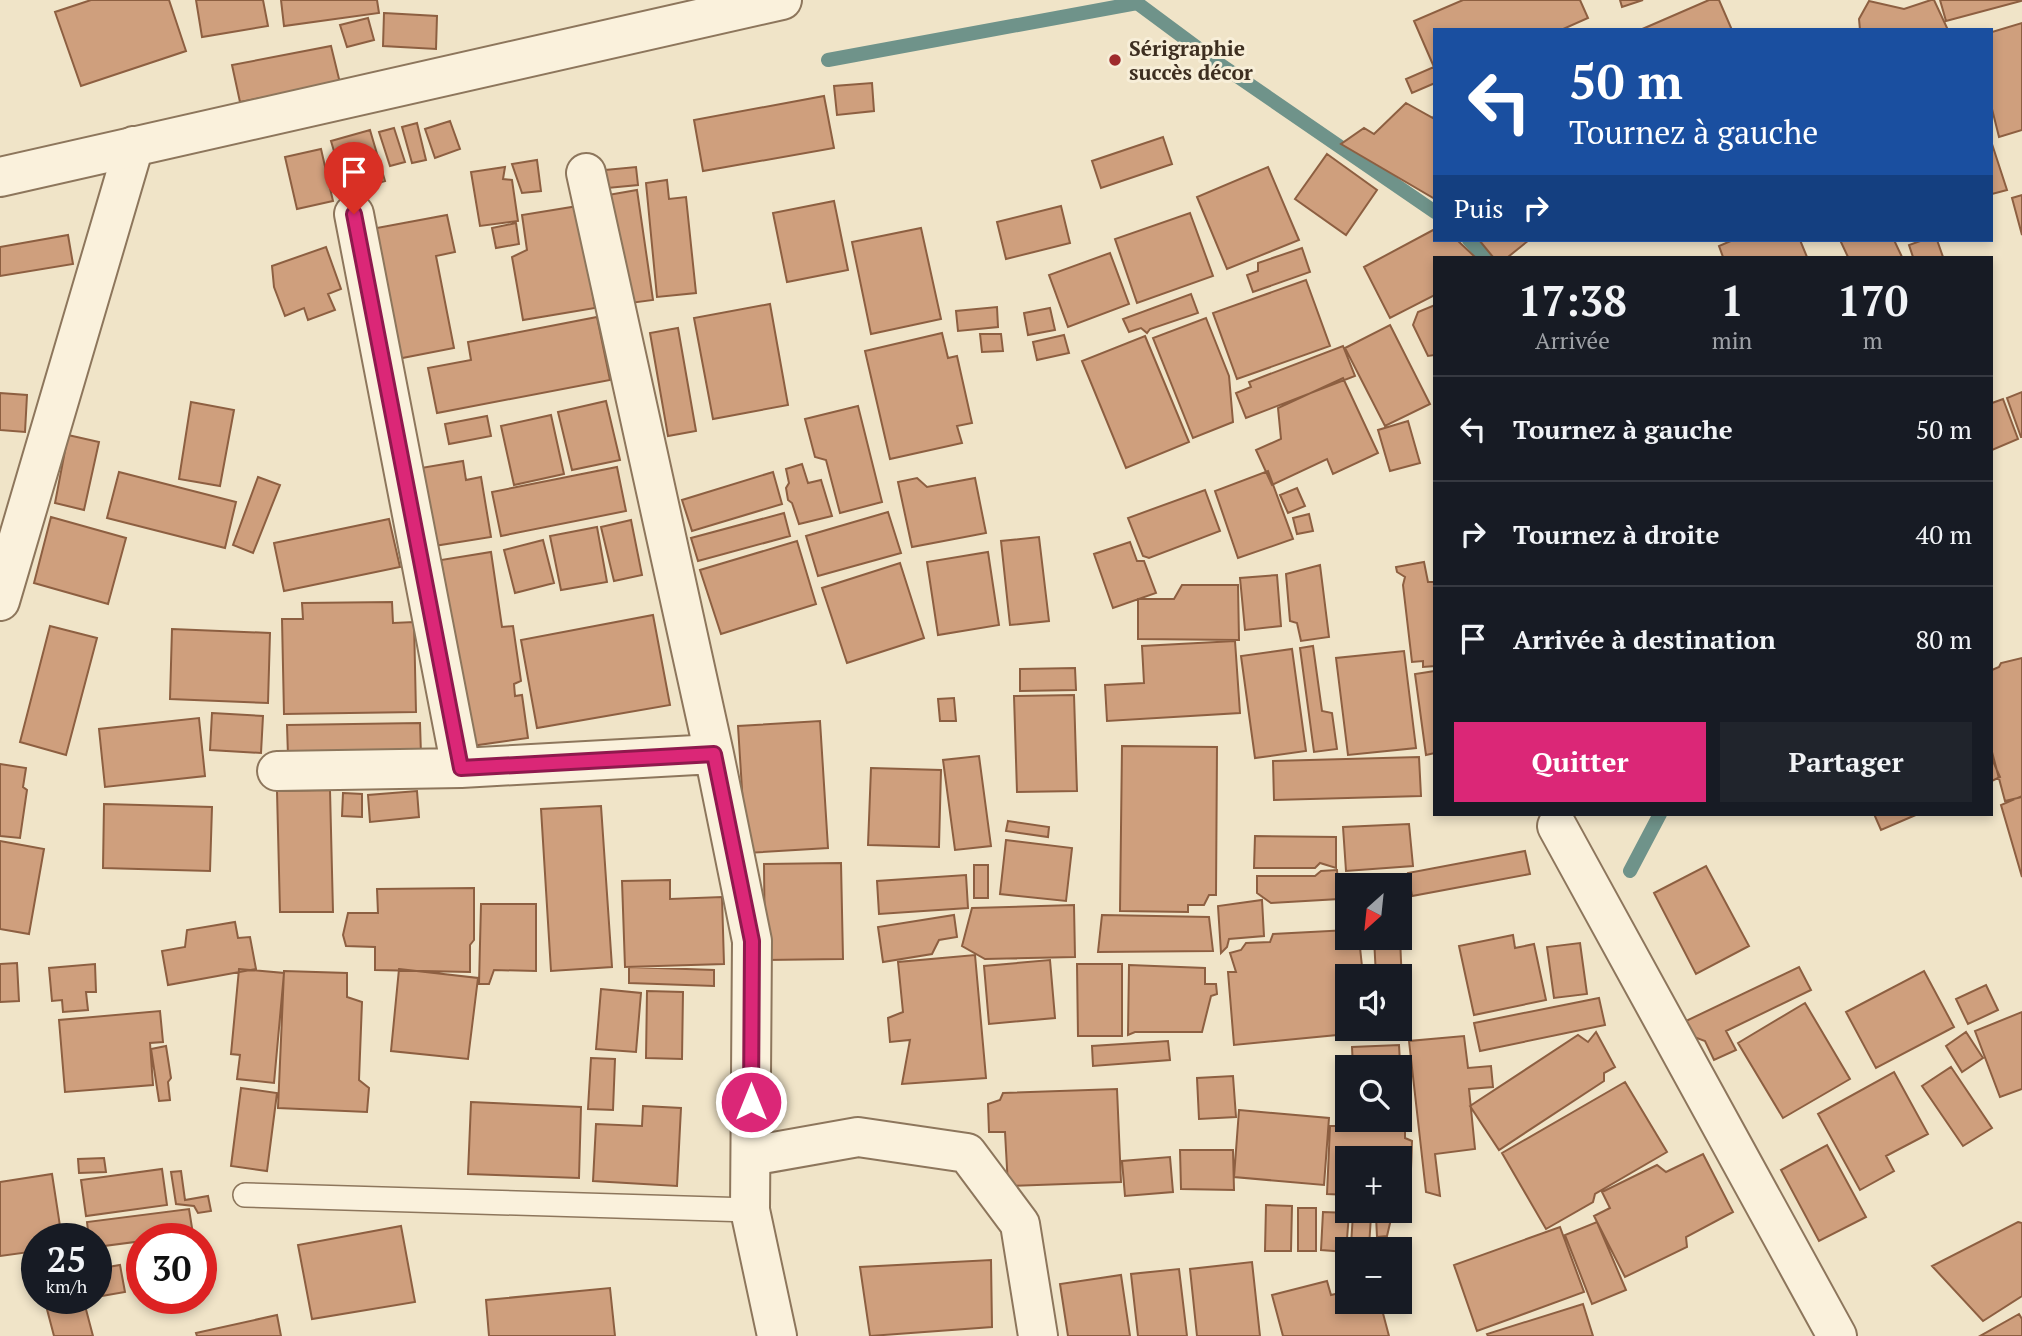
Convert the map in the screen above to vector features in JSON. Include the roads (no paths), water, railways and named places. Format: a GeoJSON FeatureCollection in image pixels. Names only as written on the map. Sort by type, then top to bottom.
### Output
{"type":"FeatureCollection","features":[{"type":"Feature","properties":{"kind":"street"},"geometry":{"type":"LineString","coordinates":[[0,177],[782,0]]}},
{"type":"Feature","properties":{"kind":"street"},"geometry":{"type":"LineString","coordinates":[[0,601],[134,146]]}},
{"type":"Feature","properties":{"kind":"street"},"geometry":{"type":"LineString","coordinates":[[586,173],[714,754],[752,941],[750,1210],[777,1336]]}},
{"type":"Feature","properties":{"kind":"street"},"geometry":{"type":"LineString","coordinates":[[354,214],[461,768]]}},
{"type":"Feature","properties":{"kind":"street"},"geometry":{"type":"LineString","coordinates":[[277,771],[461,768],[714,754]]}},
{"type":"Feature","properties":{"kind":"street"},"geometry":{"type":"LineString","coordinates":[[1558,825],[1837,1336]]}},
{"type":"Feature","properties":{"kind":"street"},"geometry":{"type":"LineString","coordinates":[[751,1156],[858,1137],[967,1153],[1020,1224],[1038,1336]]}},
{"type":"Feature","properties":{"kind":"lane"},"geometry":{"type":"LineString","coordinates":[[245,1195],[750,1210]]}},
{"type":"Feature","properties":{"kind":"waterway"},"geometry":{"type":"LineString","coordinates":[[828,60],[1137,3],[1218,63],[1433,211]]}},
{"type":"Feature","properties":{"kind":"waterway"},"geometry":{"type":"LineString","coordinates":[[1471,242],[1484,256]]}},
{"type":"Feature","properties":{"kind":"waterway"},"geometry":{"type":"LineString","coordinates":[[1630,871],[1659,816]]}},
{"type":"Feature","properties":{"kind":"place","name":"Sérigraphie succès décor"},"geometry":{"type":"Point","coordinates":[1115,60]}}]}
